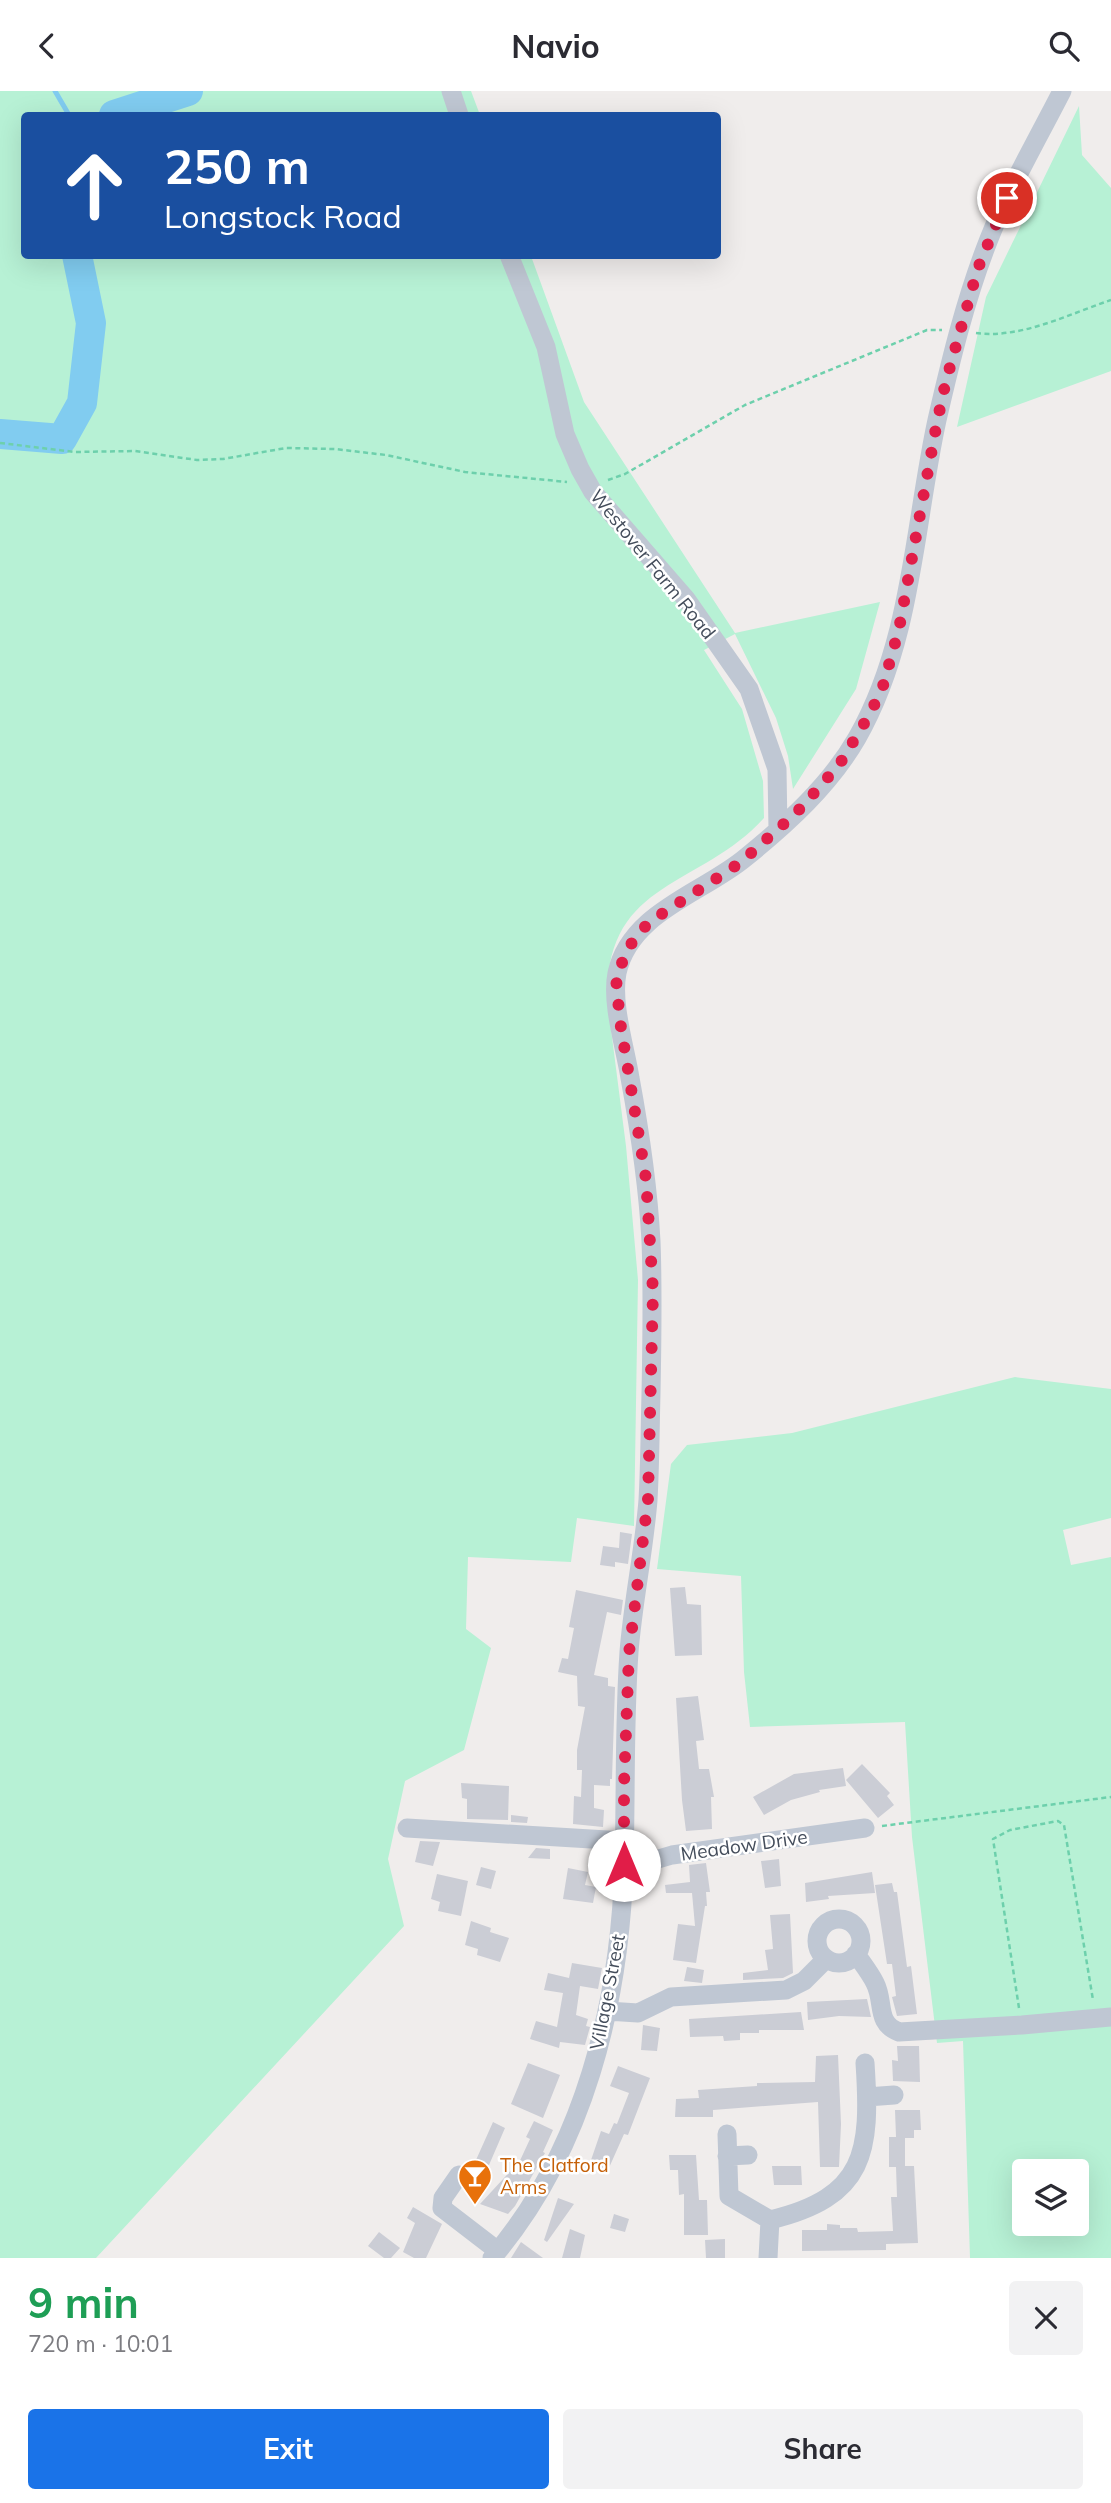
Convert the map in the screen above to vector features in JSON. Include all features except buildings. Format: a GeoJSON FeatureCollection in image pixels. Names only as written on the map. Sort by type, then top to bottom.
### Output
{"type":"FeatureCollection","features":[{"type":"Feature","properties":{"kind":"street"},"geometry":{"type":"LineString","coordinates":[[451,91],[458,112]]}},
{"type":"Feature","properties":{"kind":"street","name":"Village Street"},"geometry":{"type":"LineString","coordinates":[[495,2254],[517,2229],[539,2196],[588,2080],[607,2011],[620,1935],[629,1653],[648,1487],[653,1291],[646,1179],[616,978],[620,963],[636,935],[648,923],[740,863],[819,789],[854,743],[883,686],[899,629],[937,422],[975,280],[1007,198],[1062,91]]}},
{"type":"Feature","properties":{"kind":"street","name":"Westover Farm Road"},"geometry":{"type":"LineString","coordinates":[[511,259],[545,347],[565,434],[593,492],[686,599],[749,689],[777,769],[778,829]]}},
{"type":"Feature","properties":{"kind":"street"},"geometry":{"type":"LineString","coordinates":[[407,1828],[624,1841]]}},
{"type":"Feature","properties":{"kind":"street","name":"Meadow Drive"},"geometry":{"type":"LineString","coordinates":[[624,1869],[672,1855],[865,1828]]}},
{"type":"Feature","properties":{"kind":"street"},"geometry":{"type":"LineString","coordinates":[[835,1919],[842,1919],[855,1926],[860,1940],[856,1954],[839,1963],[826,1959],[817,1947],[818,1932],[822,1926],[835,1919]]}},
{"type":"Feature","properties":{"kind":"street"},"geometry":{"type":"LineString","coordinates":[[856,1954],[876,1985],[883,2019],[890,2028],[899,2032],[1107,2017]]}},
{"type":"Feature","properties":{"kind":"street"},"geometry":{"type":"LineString","coordinates":[[607,2011],[638,2013],[671,1997],[786,1990],[804,1981],[826,1959]]}},
{"type":"Feature","properties":{"kind":"street"},"geometry":{"type":"LineString","coordinates":[[727,2134],[729,2196],[771,2220],[800,2213],[839,2190],[861,2156],[867,2125],[865,2063]]}},
{"type":"Feature","properties":{"kind":"street"},"geometry":{"type":"LineString","coordinates":[[867,2097],[894,2095]]}},
{"type":"Feature","properties":{"kind":"street"},"geometry":{"type":"LineString","coordinates":[[727,2156],[748,2155]]}},
{"type":"Feature","properties":{"kind":"street"},"geometry":{"type":"LineString","coordinates":[[459,2175],[443,2198],[442,2208],[495,2254]]}},
{"type":"Feature","properties":{"kind":"street"},"geometry":{"type":"LineString","coordinates":[[768,2258],[771,2220]]}},
{"type":"Feature","properties":{"kind":"path"},"geometry":{"type":"LineString","coordinates":[[865,1828],[1111,1797]]}},
{"type":"Feature","properties":{"kind":"path"},"geometry":{"type":"LineString","coordinates":[[1021,2025],[993,1839],[1010,1831],[1058,1821],[1064,1825],[1094,2004],[1107,2017]]}},
{"type":"Feature","properties":{"kind":"green space"},"geometry":{"type":"Polygon","coordinates":[[[0,91],[471,91],[479,112],[21,112],[21,259],[532,259],[584,402],[735,633],[880,602],[856,689],[793,789],[788,756],[776,718],[735,634],[704,650],[742,709],[763,781],[764,818],[738,842],[659,891],[637,910],[620,933],[610,964],[608,1006],[626,1146],[638,1280],[634,1526],[577,1518],[571,1562],[468,1557],[466,1629],[491,1648],[464,1750],[405,1781],[388,1859],[404,1926],[96,2258],[0,2258],[0,91]]]}},
{"type":"Feature","properties":{"kind":"green space"},"geometry":{"type":"Polygon","coordinates":[[[1079,106],[1082,155],[1111,188],[1111,371],[957,427],[986,297],[1079,106]]]}},
{"type":"Feature","properties":{"kind":"green space"},"geometry":{"type":"Polygon","coordinates":[[[1015,1377],[1111,1389],[1111,1518],[1063,1530],[1071,1565],[1111,1557],[1111,2258],[970,2258],[963,2041],[937,2043],[912,1837],[905,1722],[750,1727],[744,1672],[741,1576],[657,1569],[671,1464],[687,1445],[792,1433],[1015,1377]]]}},
{"type":"Feature","properties":{"kind":"waterway"},"geometry":{"type":"LineString","coordinates":[[55,91],[67,112]]}},
{"type":"Feature","properties":{"kind":"waterway"},"geometry":{"type":"LineString","coordinates":[[123,112],[188,91]]}},
{"type":"Feature","properties":{"kind":"waterway"},"geometry":{"type":"LineString","coordinates":[[0,434],[62,439],[82,403],[91,323],[78,259]]}},
{"type":"Feature","properties":{"kind":"place","name":"The Clatford Arms"},"geometry":{"type":"Point","coordinates":[475,2206]}},
{"type":"Feature","properties":{"kind":"route"},"geometry":{"type":"LineString","coordinates":[[624,1865],[629,1653],[648,1499],[653,1291],[646,1179],[620,1021],[616,978],[628,948],[648,923],[740,863],[797,812],[839,765],[871,712],[883,686],[899,629],[946,381],[978,268],[1007,198]]}}]}
